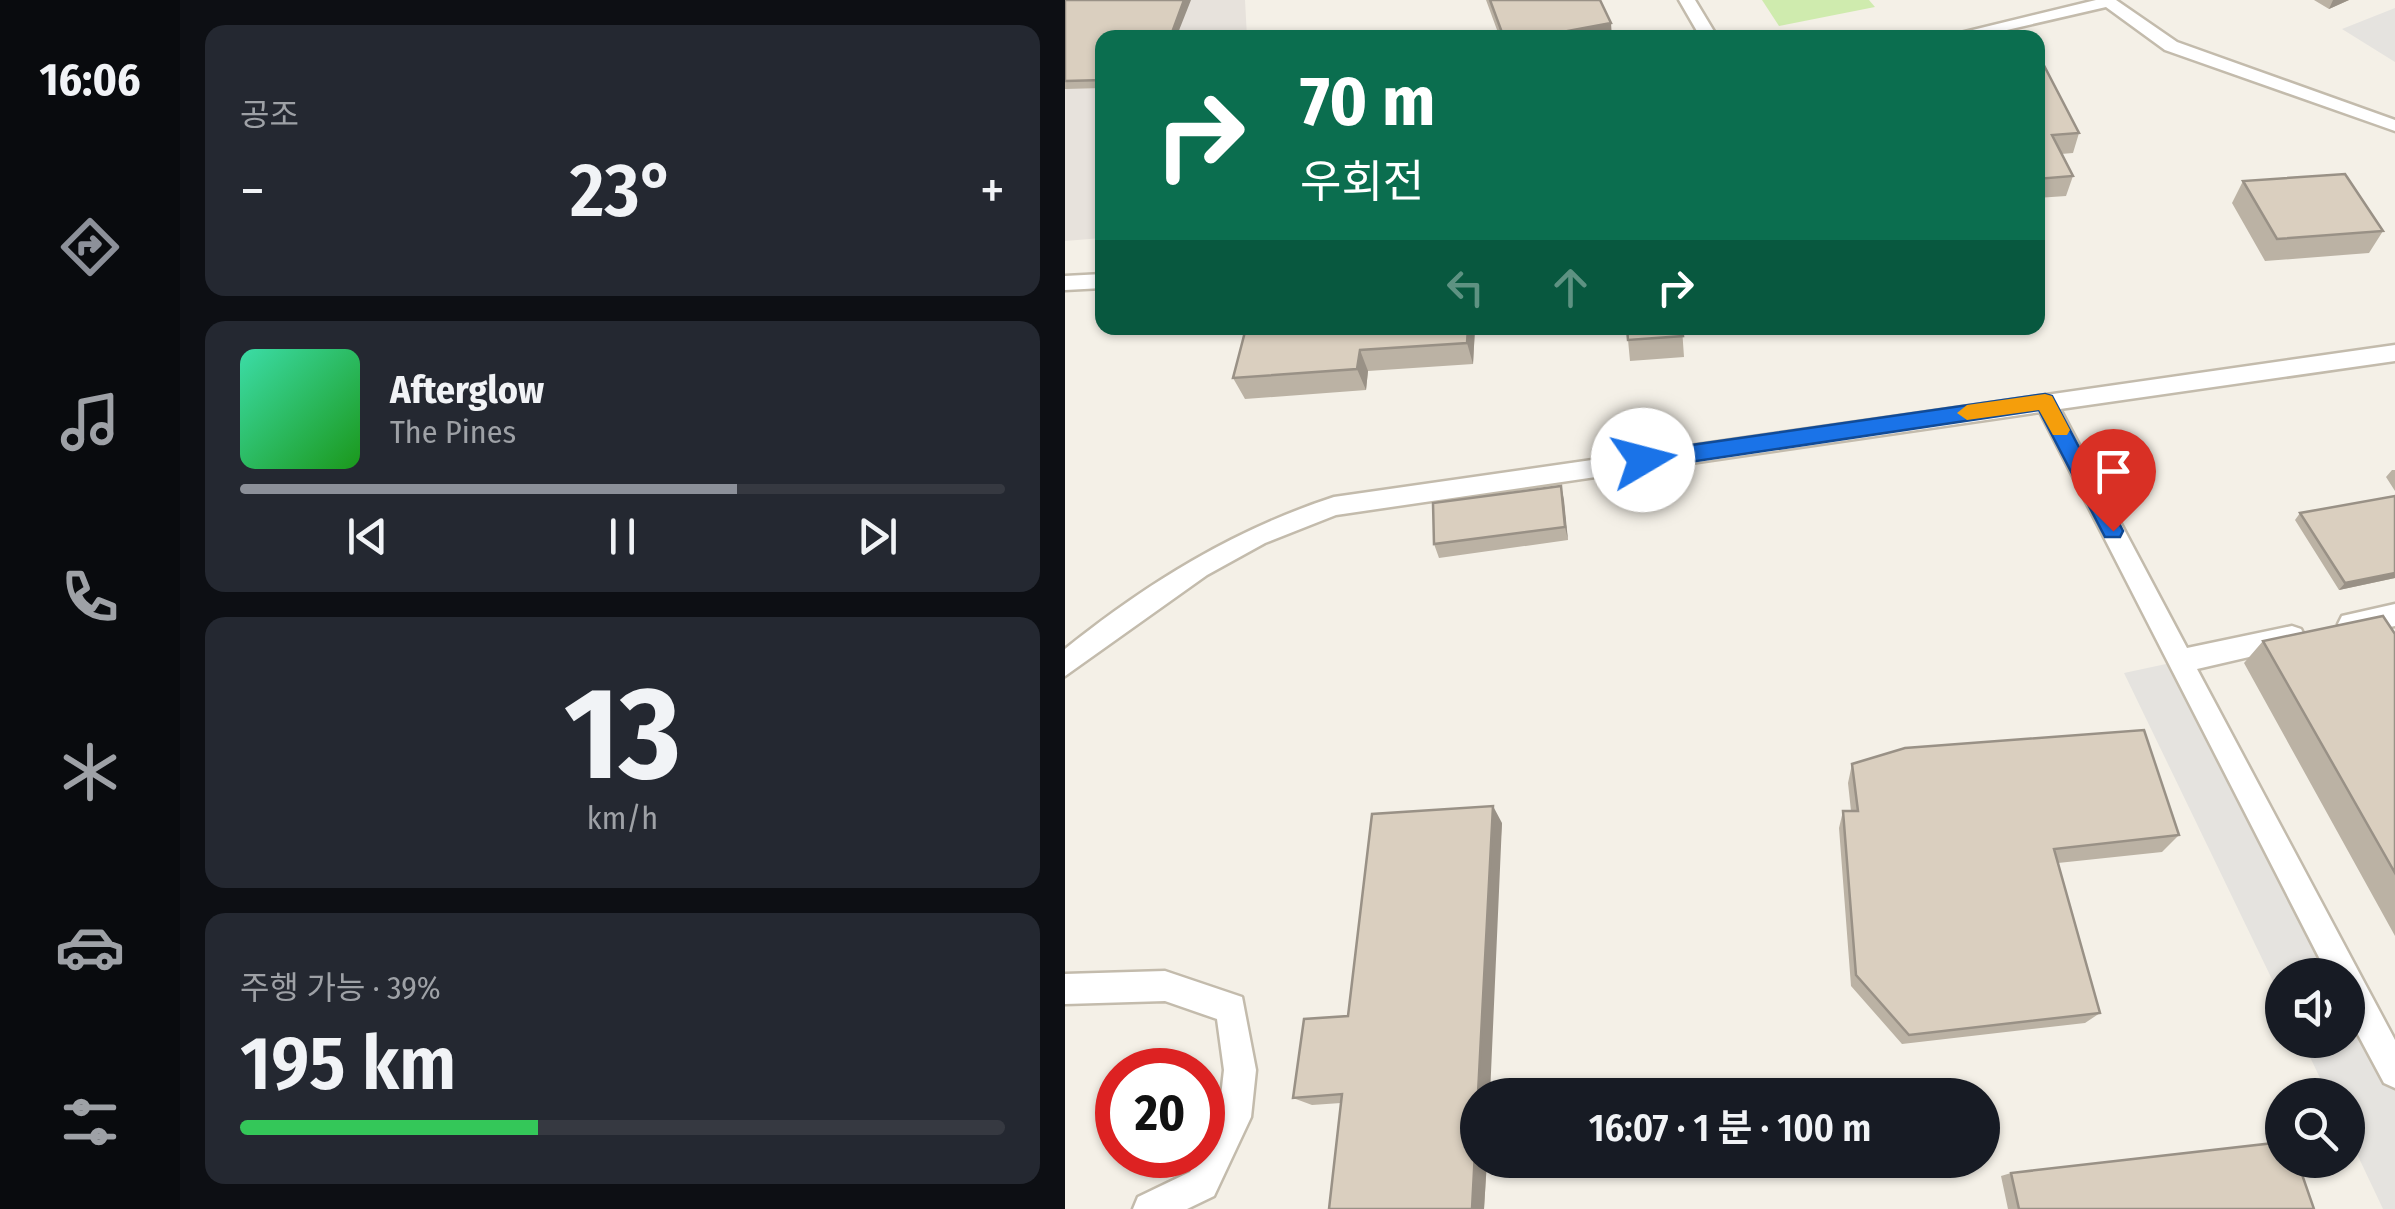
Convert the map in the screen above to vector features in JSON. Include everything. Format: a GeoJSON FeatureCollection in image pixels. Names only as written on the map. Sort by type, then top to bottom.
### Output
{"type":"FeatureCollection","features":[{"type":"Feature","properties":{"kind":"lane"},"geometry":{"type":"LineString","coordinates":[[1687,0],[1706,30]]}},
{"type":"Feature","properties":{"kind":"lane"},"geometry":{"type":"LineString","coordinates":[[1982,30],[2107,1],[2171,46],[2394,125]]}},
{"type":"Feature","properties":{"kind":"lane"},"geometry":{"type":"LineString","coordinates":[[1065,283],[1095,281]]}},
{"type":"Feature","properties":{"kind":"lane"},"geometry":{"type":"LineString","coordinates":[[1065,665],[1118,620],[1183,576],[1250,538],[1334,506],[2395,353]]}},
{"type":"Feature","properties":{"kind":"lane"},"geometry":{"type":"LineString","coordinates":[[2045,401],[2336,958]]}},
{"type":"Feature","properties":{"kind":"lane"},"geometry":{"type":"LineString","coordinates":[[2180,661],[2395,615]]}},
{"type":"Feature","properties":{"kind":"lane"},"geometry":{"type":"LineString","coordinates":[[1065,989],[1165,986],[1231,1008],[1240,1070],[1235,1117],[1202,1184],[1150,1209]]}},
{"type":"Feature","properties":{"kind":"lane"},"geometry":{"type":"LineString","coordinates":[[2365,1014],[2395,1072]]}},
{"type":"Feature","properties":{"kind":"shaded area"},"geometry":{"type":"Polygon","coordinates":[[[1065,0],[1245,0],[1247,30],[1095,30],[1095,239],[1065,241],[1065,0]]]}},
{"type":"Feature","properties":{"kind":"shaded area"},"geometry":{"type":"Polygon","coordinates":[[[2395,8],[2395,62],[2342,29],[2395,8]]]}},
{"type":"Feature","properties":{"kind":"shaded area"},"geometry":{"type":"Polygon","coordinates":[[[2180,661],[2335,958],[2265,958],[2265,965],[2124,673],[2180,661]]]}},
{"type":"Feature","properties":{"kind":"shaded area"},"geometry":{"type":"Polygon","coordinates":[[[2365,1014],[2395,1072],[2395,1209],[2383,1209],[2365,1171],[2365,1078],[2320,1078],[2311,1058],[2365,1058],[2365,1014]]]}},
{"type":"Feature","properties":{"kind":"green space"},"geometry":{"type":"Polygon","coordinates":[[[1762,0],[1869,0],[1875,7],[1779,26],[1762,0]]]}},
{"type":"Feature","properties":{"kind":"building"},"geometry":{"type":"Polygon","coordinates":[[[1065,0],[1184,0],[1173,30],[1095,30],[1095,80],[1065,81],[1065,0]]]}},
{"type":"Feature","properties":{"kind":"building"},"geometry":{"type":"Polygon","coordinates":[[[1490,0],[1600,0],[1611,23],[1573,30],[1501,30],[1490,0]]]}},
{"type":"Feature","properties":{"kind":"building"},"geometry":{"type":"Polygon","coordinates":[[[2045,67],[2079,133],[2052,135],[2073,176],[2045,178],[2045,67]]]}},
{"type":"Feature","properties":{"kind":"building"},"geometry":{"type":"Polygon","coordinates":[[[2345,174],[2383,231],[2277,239],[2243,181],[2345,174]]]}},
{"type":"Feature","properties":{"kind":"building"},"geometry":{"type":"Polygon","coordinates":[[[1244,335],[1468,335],[1467,343],[1360,350],[1357,369],[1233,378],[1244,335]]]}},
{"type":"Feature","properties":{"kind":"building"},"geometry":{"type":"Polygon","coordinates":[[[1628,335],[1683,336],[1628,340],[1628,335]]]}},
{"type":"Feature","properties":{"kind":"building"},"geometry":{"type":"Polygon","coordinates":[[[1561,486],[1565,527],[1434,544],[1433,503],[1561,486]]]}},
{"type":"Feature","properties":{"kind":"building"},"geometry":{"type":"Polygon","coordinates":[[[2395,496],[2395,573],[2345,583],[2300,513],[2395,496]]]}},
{"type":"Feature","properties":{"kind":"building"},"geometry":{"type":"Polygon","coordinates":[[[2383,616],[2395,634],[2395,873],[2263,641],[2383,616]]]}},
{"type":"Feature","properties":{"kind":"building"},"geometry":{"type":"Polygon","coordinates":[[[2144,730],[2179,835],[2054,849],[2100,1013],[1909,1035],[1856,975],[1843,811],[1858,811],[1852,764],[1905,748],[2144,730]]]}},
{"type":"Feature","properties":{"kind":"building"},"geometry":{"type":"Polygon","coordinates":[[[1493,806],[1479,1078],[1460,1078],[1460,1178],[1474,1178],[1472,1209],[1329,1209],[1342,1094],[1293,1098],[1304,1019],[1348,1016],[1372,814],[1493,806]]]}},
{"type":"Feature","properties":{"kind":"building"},"geometry":{"type":"Polygon","coordinates":[[[2265,1144],[2265,1178],[2303,1178],[2314,1209],[2019,1209],[2011,1173],[2265,1144]]]}},
{"type":"Feature","properties":{"kind":"slow traffic"},"geometry":{"type":"LineString","coordinates":[[1967,413],[2045,401],[2060,430]]}},
{"type":"Feature","properties":{"kind":"route"},"geometry":{"type":"LineString","coordinates":[[1643,460],[2045,401],[2113,531]]}}]}
